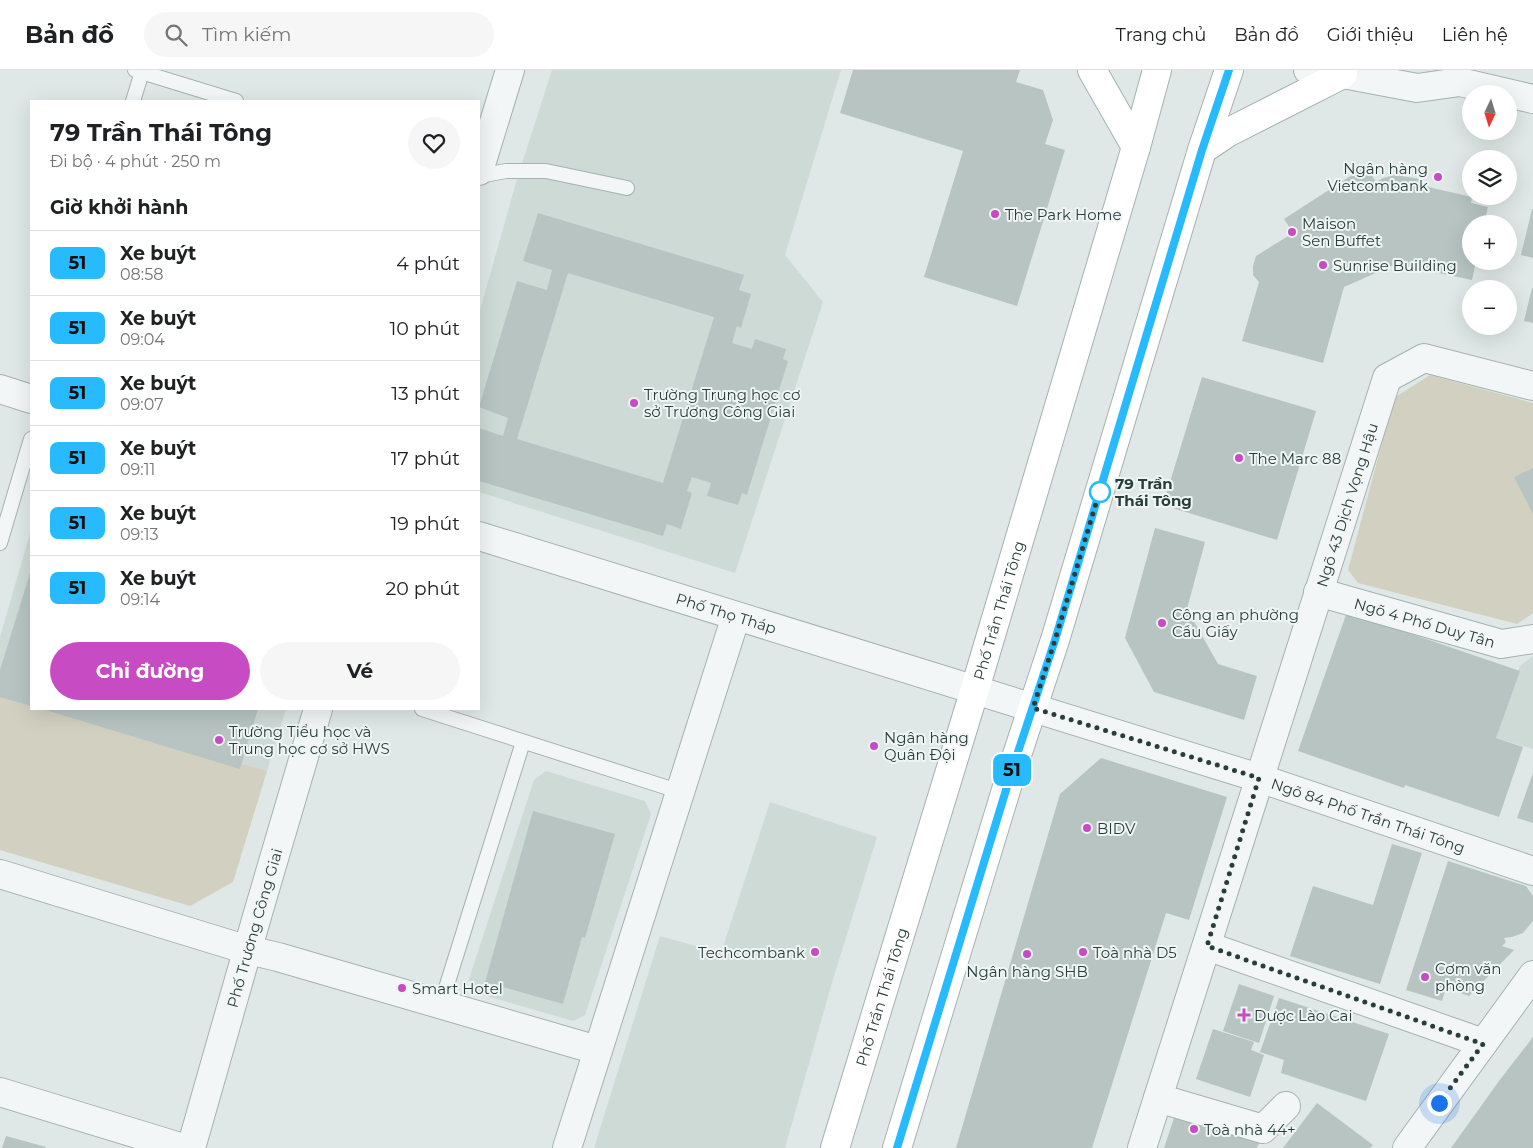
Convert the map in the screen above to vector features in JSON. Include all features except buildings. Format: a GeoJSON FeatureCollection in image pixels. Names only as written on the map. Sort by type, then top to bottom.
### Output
{"type":"FeatureCollection","features":[{"type":"Feature","properties":{"kind":"main road"},"geometry":{"type":"LineString","coordinates":[[1092,70],[1136,147]]}},
{"type":"Feature","properties":{"kind":"main road","name":"Phố Trần Thái Tông"},"geometry":{"type":"LineString","coordinates":[[835,1148],[975,689],[1136,147],[1157,70]]}},
{"type":"Feature","properties":{"kind":"main road"},"geometry":{"type":"LineString","coordinates":[[897,1148],[1061,622],[1202,150],[1228,70]]}},
{"type":"Feature","properties":{"kind":"main road"},"geometry":{"type":"LineString","coordinates":[[1202,150],[1227,133],[1343,74]]}},
{"type":"Feature","properties":{"kind":"street"},"geometry":{"type":"LineString","coordinates":[[480,168],[510,70]]}},
{"type":"Feature","properties":{"kind":"street"},"geometry":{"type":"LineString","coordinates":[[1308,70],[1343,74],[1417,88],[1451,76],[1533,99]]}},
{"type":"Feature","properties":{"kind":"street","name":"Ngõ 43 Dịch Vọng Hậu"},"geometry":{"type":"LineString","coordinates":[[1142,1148],[1387,378],[1424,358],[1533,386]]}},
{"type":"Feature","properties":{"kind":"street"},"geometry":{"type":"LineString","coordinates":[[0,389],[30,399]]}},
{"type":"Feature","properties":{"kind":"street","name":"Phố Thọ Tháp"},"geometry":{"type":"LineString","coordinates":[[480,536],[1033,708]]}},
{"type":"Feature","properties":{"kind":"street","name":"Ngõ 4 Phố Duy Tân"},"geometry":{"type":"LineString","coordinates":[[1318,592],[1501,644],[1533,639]]}},
{"type":"Feature","properties":{"kind":"street"},"geometry":{"type":"LineString","coordinates":[[567,1148],[736,616]]}},
{"type":"Feature","properties":{"kind":"street","name":"Ngõ 84 Phố Trần Thái Tông"},"geometry":{"type":"LineString","coordinates":[[1033,708],[1259,778],[1533,871]]}},
{"type":"Feature","properties":{"kind":"street","name":"Phố Trương Công Giai"},"geometry":{"type":"LineString","coordinates":[[191,1148],[318,710]]}},
{"type":"Feature","properties":{"kind":"street"},"geometry":{"type":"LineString","coordinates":[[0,874],[248,950],[278,957],[597,1050]]}},
{"type":"Feature","properties":{"kind":"street"},"geometry":{"type":"LineString","coordinates":[[1207,946],[1483,1044]]}},
{"type":"Feature","properties":{"kind":"street"},"geometry":{"type":"LineString","coordinates":[[1406,1148],[1533,975]]}},
{"type":"Feature","properties":{"kind":"street"},"geometry":{"type":"LineString","coordinates":[[0,1092],[183,1148]]}},
{"type":"Feature","properties":{"kind":"street"},"geometry":{"type":"LineString","coordinates":[[1158,1098],[1263,1129],[1286,1106]]}},
{"type":"Feature","properties":{"kind":"lane"},"geometry":{"type":"LineString","coordinates":[[133,100],[138,71],[233,100]]}},
{"type":"Feature","properties":{"kind":"lane"},"geometry":{"type":"LineString","coordinates":[[480,176],[506,171],[546,171],[627,188]]}},
{"type":"Feature","properties":{"kind":"lane"},"geometry":{"type":"LineString","coordinates":[[0,543],[30,442]]}},
{"type":"Feature","properties":{"kind":"lane"},"geometry":{"type":"LineString","coordinates":[[425,710],[681,792]]}},
{"type":"Feature","properties":{"kind":"lane"},"geometry":{"type":"LineString","coordinates":[[440,1004],[523,742]]}},
{"type":"Feature","properties":{"kind":"shaded area","name":"Trường Trung học cơ sở Trương Công Giai"},"geometry":{"type":"Polygon","coordinates":[[[552,70],[841,70],[785,255],[823,302],[735,573],[480,492],[480,310],[517,179],[552,70]]]}},
{"type":"Feature","properties":{"kind":"shaded area"},"geometry":{"type":"Polygon","coordinates":[[[1430,375],[1533,403],[1533,613],[1517,624],[1358,583],[1348,570],[1394,398],[1430,375]]]}},
{"type":"Feature","properties":{"kind":"shaded area"},"geometry":{"type":"Polygon","coordinates":[[[30,533],[30,701],[0,691],[0,637],[30,533]]]}},
{"type":"Feature","properties":{"kind":"shaded area"},"geometry":{"type":"Polygon","coordinates":[[[1533,656],[1533,749],[1496,738],[1520,666],[1533,656]]]}},
{"type":"Feature","properties":{"kind":"shaded area"},"geometry":{"type":"Polygon","coordinates":[[[0,691],[30,701],[30,710],[61,710],[267,771],[233,882],[190,906],[0,850],[0,691]]]}},
{"type":"Feature","properties":{"kind":"shaded area","name":"Trường Tiểu học và Trung học cơ sở HWS"},"geometry":{"type":"Polygon","coordinates":[[[61,710],[286,710],[267,771],[61,710]]]}},
{"type":"Feature","properties":{"kind":"shaded area"},"geometry":{"type":"Polygon","coordinates":[[[546,771],[645,801],[651,814],[585,1015],[573,1021],[473,992],[469,979],[534,780],[546,771]]]}},
{"type":"Feature","properties":{"kind":"shaded area"},"geometry":{"type":"Polygon","coordinates":[[[770,802],[877,837],[831,986],[785,1148],[594,1148],[660,936],[721,953],[770,802]]]}},
{"type":"Feature","properties":{"kind":"bus line","name":"51"},"geometry":{"type":"LineString","coordinates":[[897,1148],[1013,767],[1055,640],[1202,150],[1229,70]]}},
{"type":"Feature","properties":{"kind":"place","name":"Ngân hàng Vietcombank"},"geometry":{"type":"Point","coordinates":[1438,177]}},
{"type":"Feature","properties":{"kind":"place","name":"The Park Home"},"geometry":{"type":"Point","coordinates":[995,214]}},
{"type":"Feature","properties":{"kind":"place","name":"Maison Sen Buffet"},"geometry":{"type":"Point","coordinates":[1292,232]}},
{"type":"Feature","properties":{"kind":"place","name":"Sunrise Building"},"geometry":{"type":"Point","coordinates":[1323,265]}},
{"type":"Feature","properties":{"kind":"place","name":"Trường Trung học cơ sở Trương Công Giai"},"geometry":{"type":"Point","coordinates":[634,403]}},
{"type":"Feature","properties":{"kind":"place","name":"The Marc 88"},"geometry":{"type":"Point","coordinates":[1239,458]}},
{"type":"Feature","properties":{"kind":"place","name":"79 Trần Thái Tông"},"geometry":{"type":"Point","coordinates":[1100,492]}},
{"type":"Feature","properties":{"kind":"place","name":"Công an phường Cầu Giấy"},"geometry":{"type":"Point","coordinates":[1162,623]}},
{"type":"Feature","properties":{"kind":"place","name":"Trường Tiểu học và Trung học cơ sở HWS"},"geometry":{"type":"Point","coordinates":[219,740]}},
{"type":"Feature","properties":{"kind":"place","name":"Ngân hàng Quân Đội"},"geometry":{"type":"Point","coordinates":[874,746]}},
{"type":"Feature","properties":{"kind":"place","name":"BIDV"},"geometry":{"type":"Point","coordinates":[1087,828]}},
{"type":"Feature","properties":{"kind":"place","name":"Techcombank"},"geometry":{"type":"Point","coordinates":[815,952]}},
{"type":"Feature","properties":{"kind":"place","name":"Toà nhà D5"},"geometry":{"type":"Point","coordinates":[1083,952]}},
{"type":"Feature","properties":{"kind":"place","name":"Ngân hàng SHB"},"geometry":{"type":"Point","coordinates":[1027,954]}},
{"type":"Feature","properties":{"kind":"place","name":"Cơm văn phòng"},"geometry":{"type":"Point","coordinates":[1425,977]}},
{"type":"Feature","properties":{"kind":"place","name":"Smart Hotel"},"geometry":{"type":"Point","coordinates":[402,988]}},
{"type":"Feature","properties":{"kind":"place","name":"Dược Lào Cai"},"geometry":{"type":"Point","coordinates":[1244,1015]}},
{"type":"Feature","properties":{"kind":"place","name":"Toà nhà 44+"},"geometry":{"type":"Point","coordinates":[1194,1129]}},
{"type":"Feature","properties":{"kind":"route"},"geometry":{"type":"LineString","coordinates":[[1100,492],[1100,490],[1033,708],[1259,778],[1207,946],[1483,1044],[1439,1103]]}}]}
